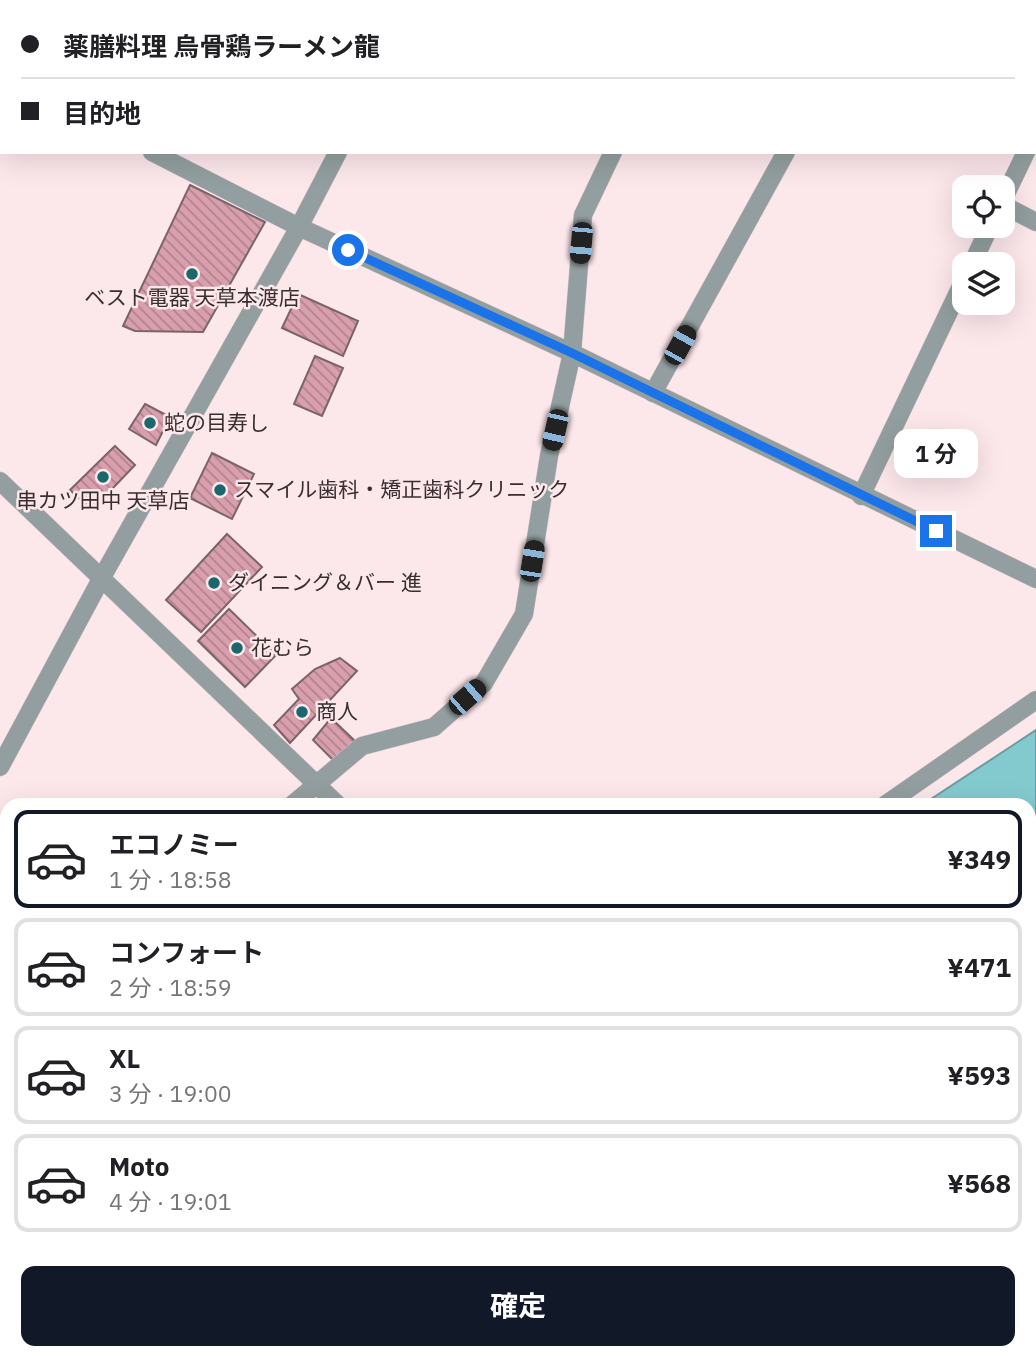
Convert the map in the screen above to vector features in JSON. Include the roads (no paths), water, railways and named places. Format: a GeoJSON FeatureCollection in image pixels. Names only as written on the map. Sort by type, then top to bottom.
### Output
{"type":"FeatureCollection","features":[{"type":"Feature","properties":{"kind":"street"},"geometry":{"type":"LineString","coordinates":[[156,154],[299,227],[572,353],[1036,579]]}},
{"type":"Feature","properties":{"kind":"street"},"geometry":{"type":"LineString","coordinates":[[0,767],[337,154]]}},
{"type":"Feature","properties":{"kind":"street"},"geometry":{"type":"LineString","coordinates":[[300,798],[362,746],[434,727],[484,683],[524,614],[549,456],[572,353],[583,215],[612,154]]}},
{"type":"Feature","properties":{"kind":"street"},"geometry":{"type":"LineString","coordinates":[[653,393],[785,154]]}},
{"type":"Feature","properties":{"kind":"street"},"geometry":{"type":"LineString","coordinates":[[1015,176],[1025,154]]}},
{"type":"Feature","properties":{"kind":"street"},"geometry":{"type":"LineString","coordinates":[[1015,209],[1036,222]]}},
{"type":"Feature","properties":{"kind":"street"},"geometry":{"type":"LineString","coordinates":[[861,495],[952,305]]}},
{"type":"Feature","properties":{"kind":"street"},"geometry":{"type":"LineString","coordinates":[[0,481],[331,798]]}},
{"type":"Feature","properties":{"kind":"street"},"geometry":{"type":"LineString","coordinates":[[895,798],[1036,700]]}},
{"type":"Feature","properties":{"kind":"water"},"geometry":{"type":"Polygon","coordinates":[[[1036,730],[1036,798],[933,798],[1036,730]]]}},
{"type":"Feature","properties":{"kind":"place","name":"ベスト電器 天草本渡店"},"geometry":{"type":"Point","coordinates":[192,274]}},
{"type":"Feature","properties":{"kind":"place","name":"蛇の目寿し"},"geometry":{"type":"Point","coordinates":[150,423]}},
{"type":"Feature","properties":{"kind":"place","name":"串カツ田中 天草店"},"geometry":{"type":"Point","coordinates":[103,477]}},
{"type":"Feature","properties":{"kind":"place","name":"スマイル歯科・矯正歯科クリニック"},"geometry":{"type":"Point","coordinates":[220,490]}},
{"type":"Feature","properties":{"kind":"place","name":"ダイニング＆バー 進"},"geometry":{"type":"Point","coordinates":[214,583]}},
{"type":"Feature","properties":{"kind":"place","name":"花むら"},"geometry":{"type":"Point","coordinates":[237,648]}},
{"type":"Feature","properties":{"kind":"place","name":"商人"},"geometry":{"type":"Point","coordinates":[302,712]}}]}
